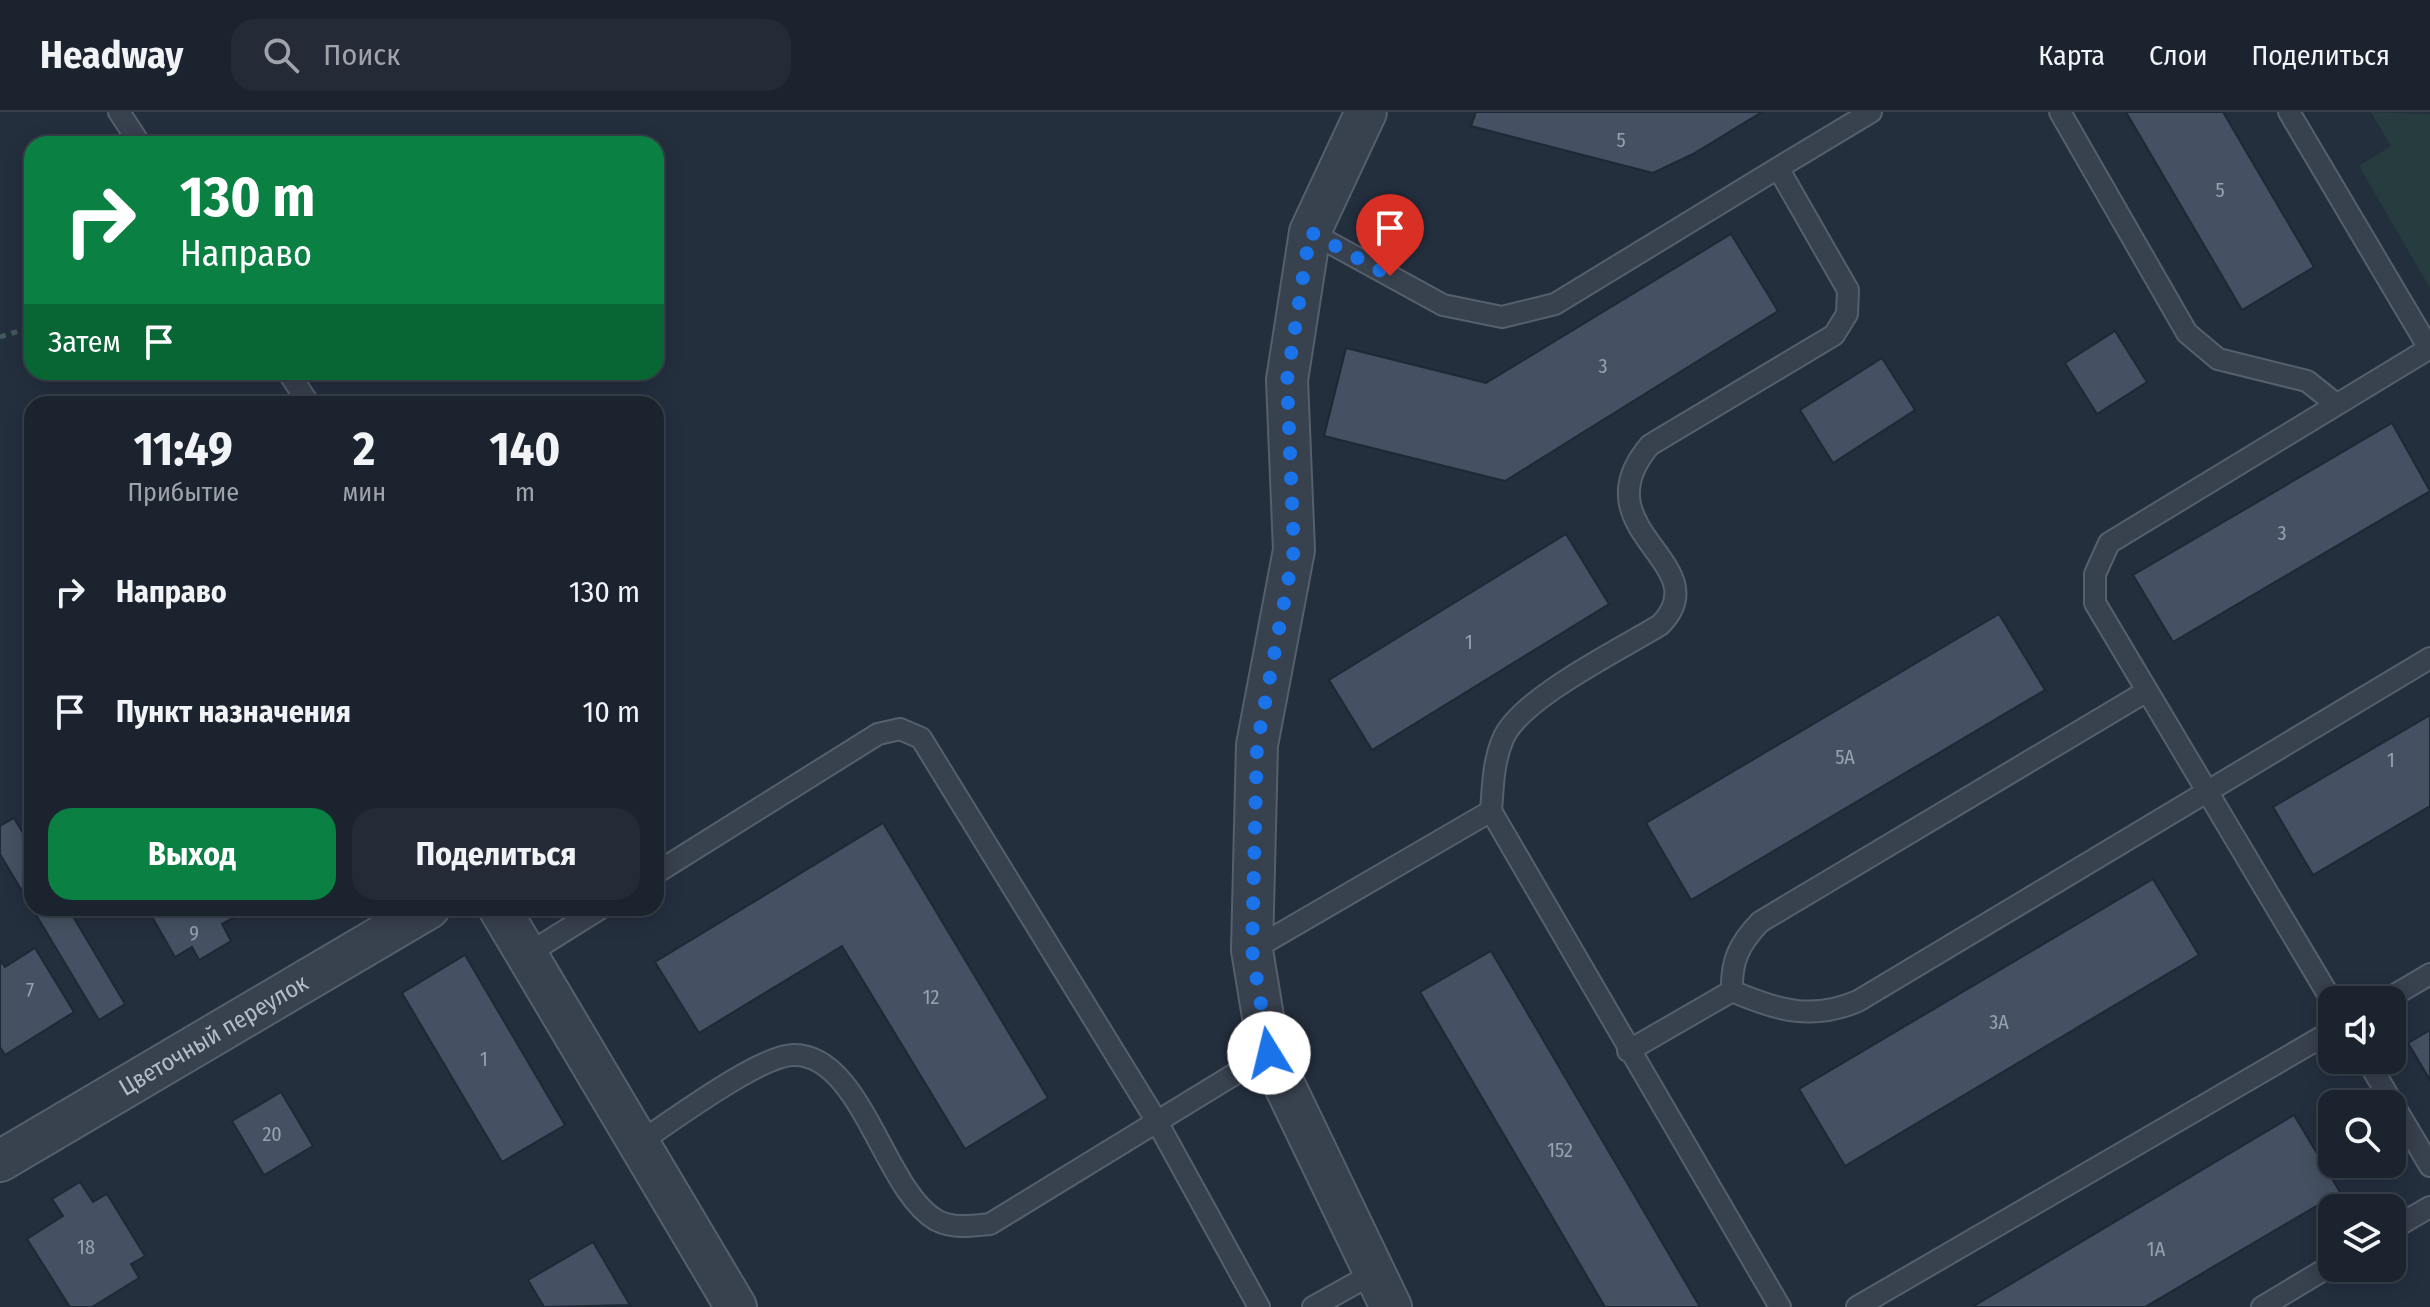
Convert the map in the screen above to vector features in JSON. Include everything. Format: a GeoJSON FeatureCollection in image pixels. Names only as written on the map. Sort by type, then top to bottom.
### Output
{"type":"FeatureCollection","features":[{"type":"Feature","properties":{"kind":"street"},"geometry":{"type":"LineString","coordinates":[[1366,112],[1310,232],[1287,380],[1294,550],[1257,745],[1252,950],[1269,1053],[1382,1290]]}},
{"type":"Feature","properties":{"kind":"street","name":"Цветочный переулок"},"geometry":{"type":"LineString","coordinates":[[0,1161],[415,916]]}},
{"type":"Feature","properties":{"kind":"street"},"geometry":{"type":"LineString","coordinates":[[504,916],[736,1307]]}},
{"type":"Feature","properties":{"kind":"lane"},"geometry":{"type":"LineString","coordinates":[[119,112],[135,136]]}},
{"type":"Feature","properties":{"kind":"lane"},"geometry":{"type":"LineString","coordinates":[[1310,232],[1443,305],[1502,317],[1555,304],[1871,112]]}},
{"type":"Feature","properties":{"kind":"lane"},"geometry":{"type":"LineString","coordinates":[[2060,112],[2187,333],[2218,359],[2307,381],[2336,404]]}},
{"type":"Feature","properties":{"kind":"lane"},"geometry":{"type":"LineString","coordinates":[[2289,112],[2430,349],[2109,543],[2095,574],[2095,603],[2323,986]]}},
{"type":"Feature","properties":{"kind":"lane"},"geometry":{"type":"LineString","coordinates":[[1778,168],[1838,266],[1848,290],[1847,314],[1834,335],[1650,445],[1633,465],[1627,487],[1631,512],[1672,578],[1677,595],[1673,612],[1660,625],[1536,701],[1516,718],[1503,736],[1495,763],[1491,811],[1628,1051],[1780,1307]]}},
{"type":"Feature","properties":{"kind":"lane"},"geometry":{"type":"LineString","coordinates":[[1732,991],[1768,1007],[1805,1014],[1836,1011],[1858,1001],[2430,658]]}},
{"type":"Feature","properties":{"kind":"lane"},"geometry":{"type":"LineString","coordinates":[[1732,991],[1731,966],[1743,940],[1760,922],[2147,691]]}},
{"type":"Feature","properties":{"kind":"lane"},"geometry":{"type":"LineString","coordinates":[[664,868],[878,734],[900,729],[921,738],[1156,1120],[1259,1307]]}},
{"type":"Feature","properties":{"kind":"lane"},"geometry":{"type":"LineString","coordinates":[[1252,950],[1491,811]]}},
{"type":"Feature","properties":{"kind":"lane"},"geometry":{"type":"LineString","coordinates":[[526,955],[588,916]]}},
{"type":"Feature","properties":{"kind":"lane"},"geometry":{"type":"LineString","coordinates":[[2406,988],[2430,974]]}},
{"type":"Feature","properties":{"kind":"lane"},"geometry":{"type":"LineString","coordinates":[[1628,1051],[1732,991]]}},
{"type":"Feature","properties":{"kind":"lane"},"geometry":{"type":"LineString","coordinates":[[1857,1307],[2318,1039]]}},
{"type":"Feature","properties":{"kind":"lane"},"geometry":{"type":"LineString","coordinates":[[640,1142],[766,1062],[794,1055],[822,1062],[842,1081],[916,1201],[936,1220],[963,1228],[990,1224],[1269,1053]]}},
{"type":"Feature","properties":{"kind":"lane"},"geometry":{"type":"LineString","coordinates":[[2375,1074],[2430,1166]]}},
{"type":"Feature","properties":{"kind":"lane"},"geometry":{"type":"LineString","coordinates":[[2406,1221],[2430,1207]]}},
{"type":"Feature","properties":{"kind":"lane"},"geometry":{"type":"LineString","coordinates":[[2262,1307],[2318,1273]]}},
{"type":"Feature","properties":{"kind":"lane"},"geometry":{"type":"LineString","coordinates":[[1313,1307],[1382,1290]]}},
{"type":"Feature","properties":{"kind":"path"},"geometry":{"type":"LineString","coordinates":[[0,337],[24,330]]}},
{"type":"Feature","properties":{"kind":"green space"},"geometry":{"type":"Polygon","coordinates":[[[2371,112],[2430,114],[2430,288],[2359,166],[2391,146],[2371,112]]]}},
{"type":"Feature","properties":{"kind":"building"},"geometry":{"type":"Polygon","coordinates":[[[1476,112],[1762,112],[1693,154],[1653,173],[1471,126],[1476,112]]]}},
{"type":"Feature","properties":{"kind":"building"},"geometry":{"type":"Polygon","coordinates":[[[2126,112],[2223,112],[2314,267],[2242,310],[2126,112]]]}},
{"type":"Feature","properties":{"kind":"building"},"geometry":{"type":"Polygon","coordinates":[[[1731,234],[1778,311],[1505,481],[1324,436],[1346,348],[1486,383],[1731,234]]]}},
{"type":"Feature","properties":{"kind":"building"},"geometry":{"type":"Polygon","coordinates":[[[2115,331],[2147,382],[2097,414],[2065,363],[2115,331]]]}},
{"type":"Feature","properties":{"kind":"building"},"geometry":{"type":"Polygon","coordinates":[[[1882,358],[1915,410],[1833,463],[1800,410],[1882,358]]]}},
{"type":"Feature","properties":{"kind":"building"},"geometry":{"type":"Polygon","coordinates":[[[2392,423],[2430,491],[2173,642],[2133,575],[2392,423]]]}},
{"type":"Feature","properties":{"kind":"building"},"geometry":{"type":"Polygon","coordinates":[[[1566,534],[1609,604],[1372,750],[1329,680],[1566,534]]]}},
{"type":"Feature","properties":{"kind":"building"},"geometry":{"type":"Polygon","coordinates":[[[1999,614],[2045,690],[1691,900],[1646,823],[1999,614]]]}},
{"type":"Feature","properties":{"kind":"building"},"geometry":{"type":"Polygon","coordinates":[[[2430,715],[2430,806],[2313,875],[2273,807],[2430,715]]]}},
{"type":"Feature","properties":{"kind":"building"},"geometry":{"type":"Polygon","coordinates":[[[14,818],[24,835],[24,894],[0,854],[0,826],[14,818]]]}},
{"type":"Feature","properties":{"kind":"building"},"geometry":{"type":"Polygon","coordinates":[[[883,823],[1048,1098],[965,1149],[842,946],[699,1033],[655,962],[883,823]]]}},
{"type":"Feature","properties":{"kind":"building"},"geometry":{"type":"Polygon","coordinates":[[[2153,879],[2199,955],[1845,1166],[1799,1089],[2153,879]]]}},
{"type":"Feature","properties":{"kind":"building"},"geometry":{"type":"Polygon","coordinates":[[[37,916],[73,916],[125,1004],[99,1020],[37,916]]]}},
{"type":"Feature","properties":{"kind":"building"},"geometry":{"type":"Polygon","coordinates":[[[152,916],[237,916],[222,924],[231,941],[199,960],[192,947],[175,957],[152,916]]]}},
{"type":"Feature","properties":{"kind":"building"},"geometry":{"type":"Polygon","coordinates":[[[35,948],[74,1012],[5,1055],[0,1047],[0,960],[5,967],[35,948]]]}},
{"type":"Feature","properties":{"kind":"building"},"geometry":{"type":"Polygon","coordinates":[[[1491,951],[1700,1307],[1605,1307],[1420,992],[1491,951]]]}},
{"type":"Feature","properties":{"kind":"building"},"geometry":{"type":"Polygon","coordinates":[[[465,955],[565,1125],[502,1162],[402,993],[465,955]]]}},
{"type":"Feature","properties":{"kind":"building"},"geometry":{"type":"Polygon","coordinates":[[[2430,1030],[2430,1080],[2408,1043],[2430,1030]]]}},
{"type":"Feature","properties":{"kind":"building"},"geometry":{"type":"Polygon","coordinates":[[[281,1092],[313,1146],[264,1175],[232,1121],[281,1092]]]}},
{"type":"Feature","properties":{"kind":"building"},"geometry":{"type":"Polygon","coordinates":[[[2294,1115],[2318,1155],[2318,1178],[2332,1178],[2340,1192],[2318,1194],[2318,1205],[2145,1307],[1972,1307],[2294,1115]]]}},
{"type":"Feature","properties":{"kind":"building"},"geometry":{"type":"Polygon","coordinates":[[[80,1182],[93,1202],[107,1194],[145,1256],[131,1264],[139,1278],[92,1307],[70,1307],[27,1239],[63,1216],[52,1199],[80,1182]]]}},
{"type":"Feature","properties":{"kind":"building"},"geometry":{"type":"Polygon","coordinates":[[[593,1242],[630,1305],[544,1307],[528,1280],[593,1242]]]}},
{"type":"Feature","properties":{"kind":"route"},"geometry":{"type":"LineString","coordinates":[[1269,1053],[1252,950],[1257,745],[1294,550],[1287,380],[1310,232],[1390,276]]}}]}
